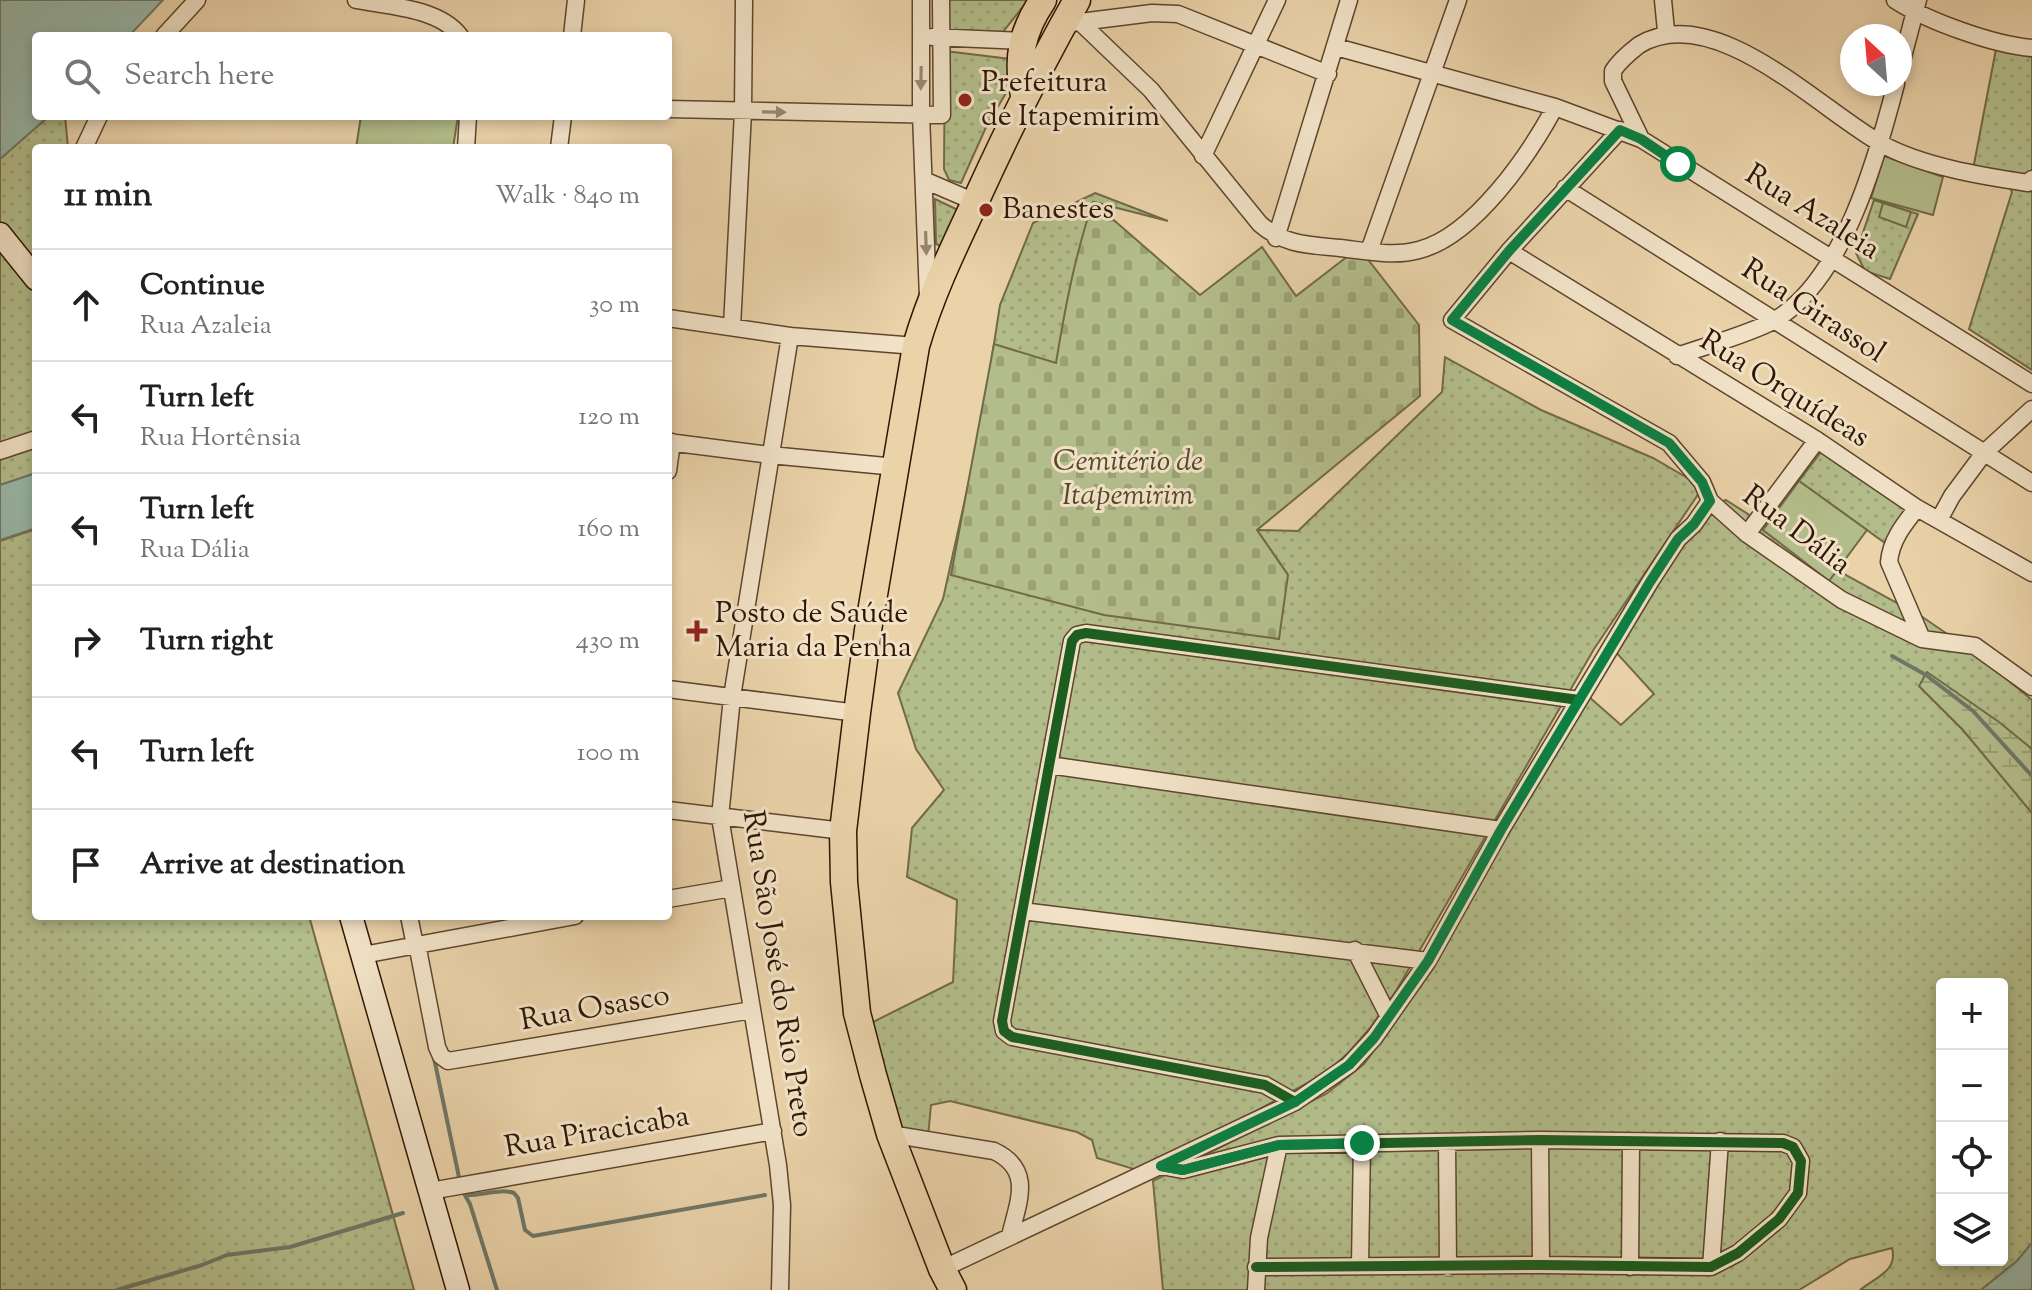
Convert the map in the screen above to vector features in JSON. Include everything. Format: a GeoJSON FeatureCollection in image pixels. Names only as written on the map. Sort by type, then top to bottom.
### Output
{"type":"FeatureCollection","features":[{"type":"Feature","properties":{"kind":"main road"},"geometry":{"type":"LineString","coordinates":[[1024,95],[1019,61],[1022,41],[1031,18],[1043,0]]}},
{"type":"Feature","properties":{"kind":"main road"},"geometry":{"type":"LineString","coordinates":[[947,1279],[890,1134],[857,1013],[844,882],[843,831],[857,713],[916,346],[928,306],[1024,95],[1073,15]]}},
{"type":"Feature","properties":{"kind":"main road"},"geometry":{"type":"LineString","coordinates":[[0,234],[32,274]]}},
{"type":"Feature","properties":{"kind":"main road"},"geometry":{"type":"LineString","coordinates":[[352,920],[458,1290]]}},
{"type":"Feature","properties":{"kind":"street"},"geometry":{"type":"LineString","coordinates":[[168,32],[197,0]]}},
{"type":"Feature","properties":{"kind":"street"},"geometry":{"type":"LineString","coordinates":[[356,0],[436,19],[456,32]]}},
{"type":"Feature","properties":{"kind":"street"},"geometry":{"type":"LineString","coordinates":[[572,32],[576,0]]}},
{"type":"Feature","properties":{"kind":"street"},"geometry":{"type":"LineString","coordinates":[[732,327],[743,112],[744,0]]}},
{"type":"Feature","properties":{"kind":"street"},"geometry":{"type":"LineString","coordinates":[[921,0],[921,114],[928,306]]}},
{"type":"Feature","properties":{"kind":"street"},"geometry":{"type":"LineString","coordinates":[[672,109],[942,115],[941,0]]}},
{"type":"Feature","properties":{"kind":"street"},"geometry":{"type":"LineString","coordinates":[[1203,156],[1277,0]]}},
{"type":"Feature","properties":{"kind":"street"},"geometry":{"type":"LineString","coordinates":[[1276,238],[1349,0]]}},
{"type":"Feature","properties":{"kind":"street"},"geometry":{"type":"LineString","coordinates":[[1369,251],[1458,0]]}},
{"type":"Feature","properties":{"kind":"street"},"geometry":{"type":"LineString","coordinates":[[1663,0],[1666,31]]}},
{"type":"Feature","properties":{"kind":"street"},"geometry":{"type":"LineString","coordinates":[[1895,0],[1997,41],[2032,48]]}},
{"type":"Feature","properties":{"kind":"street"},"geometry":{"type":"LineString","coordinates":[[1073,15],[1178,14],[1328,74]]}},
{"type":"Feature","properties":{"kind":"street"},"geometry":{"type":"LineString","coordinates":[[1073,15],[1151,90],[1243,205],[1276,238],[1317,246],[1398,254],[1420,250],[1449,238],[1464,227],[1526,154],[1555,107]]}},
{"type":"Feature","properties":{"kind":"street"},"geometry":{"type":"LineString","coordinates":[[1641,139],[1613,81],[1613,71],[1636,47],[1666,31],[1687,31],[1735,44],[1761,59],[1881,144],[1934,164],[2031,183]]}},
{"type":"Feature","properties":{"kind":"street"},"geometry":{"type":"LineString","coordinates":[[922,37],[1022,41]]}},
{"type":"Feature","properties":{"kind":"street","name":"Rua Azaleia"},"geometry":{"type":"LineString","coordinates":[[1336,47],[1555,107],[1641,139],[2032,384]]}},
{"type":"Feature","properties":{"kind":"street"},"geometry":{"type":"LineString","coordinates":[[1677,356],[1774,320],[1811,289],[1833,258],[1881,144],[1893,96]]}},
{"type":"Feature","properties":{"kind":"street"},"geometry":{"type":"LineString","coordinates":[[86,144],[97,120]]}},
{"type":"Feature","properties":{"kind":"street"},"geometry":{"type":"LineString","coordinates":[[466,144],[468,120]]}},
{"type":"Feature","properties":{"kind":"street"},"geometry":{"type":"LineString","coordinates":[[560,144],[562,120]]}},
{"type":"Feature","properties":{"kind":"street"},"geometry":{"type":"LineString","coordinates":[[1509,251],[1620,130]]}},
{"type":"Feature","properties":{"kind":"street"},"geometry":{"type":"LineString","coordinates":[[924,180],[975,202]]}},
{"type":"Feature","properties":{"kind":"street","name":"Rua Girassol"},"geometry":{"type":"LineString","coordinates":[[1565,188],[2032,483]]}},
{"type":"Feature","properties":{"kind":"street","name":"Rua Dália"},"geometry":{"type":"LineString","coordinates":[[1509,251],[1452,320],[1669,443],[1702,482],[1710,501],[1747,534],[1842,600],[1922,639],[1975,646],[2032,687]]}},
{"type":"Feature","properties":{"kind":"street","name":"Rua Orquídeas"},"geometry":{"type":"LineString","coordinates":[[1509,251],[1817,440],[1917,508],[2032,573]]}},
{"type":"Feature","properties":{"kind":"street"},"geometry":{"type":"LineString","coordinates":[[672,319],[790,336],[916,346]]}},
{"type":"Feature","properties":{"kind":"street","name":"Rua São José do Rio Preto"},"geometry":{"type":"LineString","coordinates":[[779,1290],[782,1205],[773,1131],[720,817],[732,697],[790,336]]}},
{"type":"Feature","properties":{"kind":"street"},"geometry":{"type":"LineString","coordinates":[[1939,520],[1952,496],[1984,453],[2032,409]]}},
{"type":"Feature","properties":{"kind":"street"},"geometry":{"type":"LineString","coordinates":[[0,451],[32,440]]}},
{"type":"Feature","properties":{"kind":"street"},"geometry":{"type":"LineString","coordinates":[[1747,534],[1817,440]]}},
{"type":"Feature","properties":{"kind":"street"},"geometry":{"type":"LineString","coordinates":[[672,442],[896,467]]}},
{"type":"Feature","properties":{"kind":"street"},"geometry":{"type":"LineString","coordinates":[[947,1279],[1010,1236],[1295,1102],[1349,1065],[1374,1038],[1428,961],[1501,830],[1666,557],[1710,501]]}},
{"type":"Feature","properties":{"kind":"street"},"geometry":{"type":"LineString","coordinates":[[1917,508],[1895,537],[1889,562],[1922,639]]}},
{"type":"Feature","properties":{"kind":"street"},"geometry":{"type":"LineString","coordinates":[[1295,1102],[1265,1085],[1012,1037],[1004,1031],[1002,1021],[1072,641],[1077,635],[1086,633],[1579,700]]}},
{"type":"Feature","properties":{"kind":"street"},"geometry":{"type":"LineString","coordinates":[[672,690],[857,713]]}},
{"type":"Feature","properties":{"kind":"street"},"geometry":{"type":"LineString","coordinates":[[1049,765],[1501,830]]}},
{"type":"Feature","properties":{"kind":"street"},"geometry":{"type":"LineString","coordinates":[[672,811],[843,831]]}},
{"type":"Feature","properties":{"kind":"street"},"geometry":{"type":"LineString","coordinates":[[672,898],[732,888]]}},
{"type":"Feature","properties":{"kind":"street"},"geometry":{"type":"LineString","coordinates":[[1022,911],[1428,961]]}},
{"type":"Feature","properties":{"kind":"street"},"geometry":{"type":"LineString","coordinates":[[410,920],[416,944]]}},
{"type":"Feature","properties":{"kind":"street"},"geometry":{"type":"LineString","coordinates":[[363,955],[552,920]]}},
{"type":"Feature","properties":{"kind":"street","name":"Rua Osasco"},"geometry":{"type":"LineString","coordinates":[[416,944],[437,1047],[441,1056],[448,1061],[752,1010]]}},
{"type":"Feature","properties":{"kind":"street"},"geometry":{"type":"LineString","coordinates":[[1355,950],[1389,1017]]}},
{"type":"Feature","properties":{"kind":"street","name":"Rua Piracicaba"},"geometry":{"type":"LineString","coordinates":[[430,1191],[773,1131]]}},
{"type":"Feature","properties":{"kind":"street"},"geometry":{"type":"LineString","coordinates":[[890,1134],[994,1151],[1007,1157],[1015,1166],[1021,1187],[1010,1236]]}},
{"type":"Feature","properties":{"kind":"street"},"geometry":{"type":"LineString","coordinates":[[1540,1140],[1541,1265]]}},
{"type":"Feature","properties":{"kind":"street"},"geometry":{"type":"LineString","coordinates":[[1161,1166],[1183,1170],[1279,1145],[1362,1143],[1720,1141],[1783,1143],[1797,1153],[1801,1177],[1798,1193],[1779,1219],[1738,1253],[1711,1267],[1256,1267]]}},
{"type":"Feature","properties":{"kind":"street"},"geometry":{"type":"LineString","coordinates":[[1711,1267],[1720,1141]]}},
{"type":"Feature","properties":{"kind":"street"},"geometry":{"type":"LineString","coordinates":[[1447,1142],[1448,1267]]}},
{"type":"Feature","properties":{"kind":"street"},"geometry":{"type":"LineString","coordinates":[[1360,1265],[1362,1143]]}},
{"type":"Feature","properties":{"kind":"street"},"geometry":{"type":"LineString","coordinates":[[1630,1267],[1631,1143]]}},
{"type":"Feature","properties":{"kind":"street"},"geometry":{"type":"LineString","coordinates":[[1256,1290],[1259,1238],[1279,1145]]}},
{"type":"Feature","properties":{"kind":"green space"},"geometry":{"type":"Polygon","coordinates":[[[943,0],[1028,0],[999,37],[944,33],[943,0]]]}},
{"type":"Feature","properties":{"kind":"green space"},"geometry":{"type":"Polygon","coordinates":[[[1996,49],[2032,57],[2032,370],[1969,329],[2012,192],[2009,185],[1971,180],[1996,49]]]}},
{"type":"Feature","properties":{"kind":"green space"},"geometry":{"type":"Polygon","coordinates":[[[945,51],[1010,59],[1009,88],[987,125],[961,183],[949,180],[944,169],[945,51]]]}},
{"type":"Feature","properties":{"kind":"green space"},"geometry":{"type":"Polygon","coordinates":[[[44,120],[65,120],[68,144],[32,144],[32,435],[0,446],[0,159],[44,120]]]}},
{"type":"Feature","properties":{"kind":"green space"},"geometry":{"type":"Polygon","coordinates":[[[360,120],[457,120],[454,144],[357,144],[360,120]]]}},
{"type":"Feature","properties":{"kind":"green space"},"geometry":{"type":"Polygon","coordinates":[[[1884,156],[1943,177],[1933,215],[1871,198],[1884,156]]]}},
{"type":"Feature","properties":{"kind":"green space"},"geometry":{"type":"Polygon","coordinates":[[[1095,193],[1168,221],[1094,202],[1063,350],[1288,575],[1257,530],[1298,531],[1442,392],[1445,357],[1541,410],[1653,458],[1703,487],[1594,649],[1396,991],[1370,1028],[1326,1073],[1223,1129],[1137,1170],[1097,1158],[1092,1140],[1077,1132],[950,1101],[931,1105],[928,1137],[892,1126],[867,1025],[953,982],[957,900],[907,877],[912,828],[944,790],[916,749],[898,693],[943,599],[981,427],[1000,305],[1033,223],[1095,193]]]}},
{"type":"Feature","properties":{"kind":"green space"},"geometry":{"type":"Polygon","coordinates":[[[935,199],[958,210],[943,247],[936,244],[935,199]]]}},
{"type":"Feature","properties":{"kind":"green space"},"geometry":{"type":"Polygon","coordinates":[[[1874,200],[1918,214],[1890,279],[1865,271],[1856,253],[1874,200]]]}},
{"type":"Feature","properties":{"kind":"green space","name":"Cemitério de Itapemirim"},"geometry":{"type":"Polygon","coordinates":[[[1093,202],[1200,295],[1262,247],[1296,296],[1348,256],[1366,257],[1419,325],[1420,396],[1257,530],[1288,575],[1279,639],[1104,615],[951,575],[994,344],[1056,363],[1071,282],[1093,202]]]}},
{"type":"Feature","properties":{"kind":"green space"},"geometry":{"type":"Polygon","coordinates":[[[1883,203],[1911,212],[1906,227],[1879,217],[1883,203]]]}},
{"type":"Feature","properties":{"kind":"green space"},"geometry":{"type":"Polygon","coordinates":[[[32,449],[32,474],[0,485],[0,459],[32,449]]]}},
{"type":"Feature","properties":{"kind":"green space"},"geometry":{"type":"Polygon","coordinates":[[[1821,452],[1907,510],[1885,543],[1799,481],[1821,452]]]}},
{"type":"Feature","properties":{"kind":"green space"},"geometry":{"type":"Polygon","coordinates":[[[1799,481],[1867,530],[1829,581],[1763,530],[1799,481]]]}},
{"type":"Feature","properties":{"kind":"green space"},"geometry":{"type":"Polygon","coordinates":[[[1726,500],[1831,567],[1921,616],[1978,655],[2032,700],[2032,749],[1971,703],[1919,686],[1963,730],[2032,813],[2032,1243],[2017,1261],[1981,1290],[1860,1290],[1889,1268],[1892,1248],[1850,1259],[1799,1290],[1163,1290],[1153,1181],[1326,1094],[1364,1064],[1395,1022],[1588,696],[1621,725],[1654,694],[1613,649],[1678,551],[1717,504],[1726,500]]]}},
{"type":"Feature","properties":{"kind":"green space"},"geometry":{"type":"Polygon","coordinates":[[[32,530],[32,920],[310,920],[414,1290],[0,1290],[0,541],[32,530]]]}},
{"type":"Feature","properties":{"kind":"green space"},"geometry":{"type":"Polygon","coordinates":[[[1927,672],[2032,749],[2032,813],[1963,730],[1919,686],[1927,672]]]}},
{"type":"Feature","properties":{"kind":"shaded area"},"geometry":{"type":"Polygon","coordinates":[[[0,0],[163,0],[133,32],[32,32],[32,120],[44,120],[0,159],[0,0]]]}},
{"type":"Feature","properties":{"kind":"shaded area"},"geometry":{"type":"Polygon","coordinates":[[[32,474],[32,529],[0,540],[0,485],[32,474]]]}},
{"type":"Feature","properties":{"kind":"shaded area"},"geometry":{"type":"Polygon","coordinates":[[[2032,1243],[2032,1290],[1981,1290],[2017,1261],[2032,1243]]]}},
{"type":"Feature","properties":{"kind":"waterway"},"geometry":{"type":"LineString","coordinates":[[1892,656],[1926,675],[1973,711],[2032,776]]}},
{"type":"Feature","properties":{"kind":"waterway"},"geometry":{"type":"LineString","coordinates":[[434,1058],[460,1182]]}},
{"type":"Feature","properties":{"kind":"waterway"},"geometry":{"type":"LineString","coordinates":[[462,1190],[470,1204],[497,1290]]}},
{"type":"Feature","properties":{"kind":"waterway"},"geometry":{"type":"LineString","coordinates":[[465,1195],[503,1191],[514,1193],[518,1198],[525,1230],[533,1236],[765,1195]]}},
{"type":"Feature","properties":{"kind":"waterway"},"geometry":{"type":"LineString","coordinates":[[117,1290],[227,1255],[290,1247],[403,1213]]}},
{"type":"Feature","properties":{"kind":"cycle path"},"geometry":{"type":"LineString","coordinates":[[1295,1102],[1265,1085],[1012,1037],[1004,1031],[1002,1021],[1072,641],[1077,635],[1086,633],[1579,700]]}},
{"type":"Feature","properties":{"kind":"cycle path"},"geometry":{"type":"LineString","coordinates":[[1161,1166],[1183,1170],[1279,1145],[1540,1140],[1783,1143],[1793,1147],[1801,1161],[1798,1193],[1779,1219],[1738,1253],[1711,1267],[1256,1267]]}},
{"type":"Feature","properties":{"kind":"place","name":"Prefeitura de Itapemirim"},"geometry":{"type":"Point","coordinates":[965,100]}},
{"type":"Feature","properties":{"kind":"place","name":"Banestes"},"geometry":{"type":"Point","coordinates":[986,210]}},
{"type":"Feature","properties":{"kind":"place","name":"Posto de Saúde Maria da Penha"},"geometry":{"type":"Point","coordinates":[697,631]}},
{"type":"Feature","properties":{"kind":"route"},"geometry":{"type":"LineString","coordinates":[[1362,1143],[1279,1145],[1183,1170],[1161,1166],[1295,1102],[1349,1065],[1374,1038],[1428,961],[1501,830],[1650,582],[1678,539],[1694,524],[1710,501],[1702,482],[1669,443],[1452,320],[1509,251],[1620,130],[1641,139],[1678,164]]}}]}
